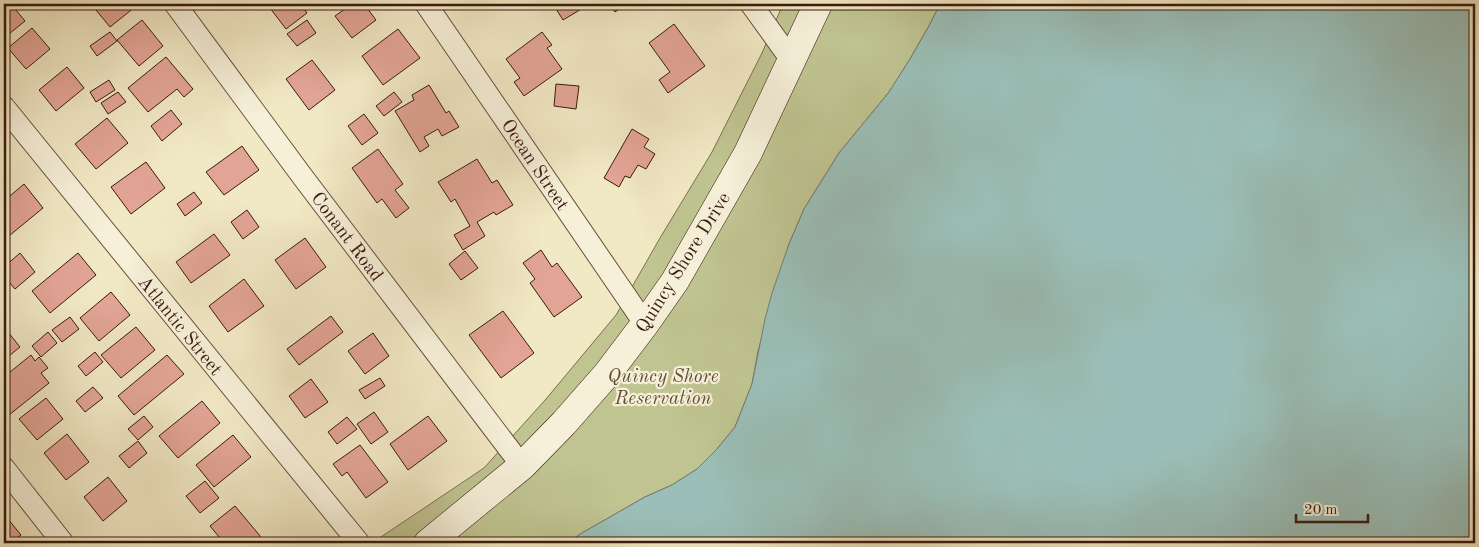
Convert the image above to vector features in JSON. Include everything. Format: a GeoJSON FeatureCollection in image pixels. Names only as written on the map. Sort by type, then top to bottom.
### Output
{"type":"FeatureCollection","features":[{"type":"Feature","properties":{"kind":"main road","name":"Quincy Shore Drive"},"geometry":{"type":"LineString","coordinates":[[428,543],[522,466],[607,374],[645,324],[675,281],[748,153],[818,4]]}},
{"type":"Feature","properties":{"kind":"street","name":"Conant Road"},"geometry":{"type":"LineString","coordinates":[[175,4],[314,192],[522,466]]}},
{"type":"Feature","properties":{"kind":"street","name":"Ocean Street"},"geometry":{"type":"LineString","coordinates":[[426,4],[645,324]]}},
{"type":"Feature","properties":{"kind":"street"},"geometry":{"type":"LineString","coordinates":[[751,4],[792,62]]}},
{"type":"Feature","properties":{"kind":"street","name":"Atlantic Street"},"geometry":{"type":"LineString","coordinates":[[4,107],[359,543]]}},
{"type":"Feature","properties":{"kind":"street"},"geometry":{"type":"LineString","coordinates":[[4,468],[63,543]]}},
{"type":"Feature","properties":{"kind":"green space","name":"Quincy Shore Reservation"},"geometry":{"type":"Polygon","coordinates":[[[783,4],[940,4],[910,59],[889,92],[839,153],[804,209],[789,244],[758,351],[752,384],[735,427],[697,469],[672,485],[645,497],[567,543],[372,543],[484,468],[546,399],[616,315],[712,152],[762,53],[783,4]]]}},
{"type":"Feature","properties":{"kind":"water"},"geometry":{"type":"Polygon","coordinates":[[[940,4],[1475,4],[1475,543],[567,543],[645,497],[672,485],[697,469],[735,427],[752,384],[772,293],[789,244],[804,209],[839,153],[889,92],[910,59],[940,4]]]}},
{"type":"Feature","properties":{"kind":"building"},"geometry":{"type":"Polygon","coordinates":[[[4,4],[11,4],[25,21],[4,38],[4,4]]]}},
{"type":"Feature","properties":{"kind":"building"},"geometry":{"type":"Polygon","coordinates":[[[91,4],[133,4],[135,7],[110,27],[91,4]]]}},
{"type":"Feature","properties":{"kind":"building"},"geometry":{"type":"Polygon","coordinates":[[[277,4],[301,4],[307,13],[286,29],[270,8],[277,4]]]}},
{"type":"Feature","properties":{"kind":"building"},"geometry":{"type":"Polygon","coordinates":[[[352,4],[364,4],[376,20],[352,38],[335,16],[352,4]]]}},
{"type":"Feature","properties":{"kind":"building"},"geometry":{"type":"Polygon","coordinates":[[[553,4],[580,4],[583,8],[563,20],[553,4]]]}},
{"type":"Feature","properties":{"kind":"building"},"geometry":{"type":"Polygon","coordinates":[[[610,4],[626,4],[615,12],[610,4]]]}},
{"type":"Feature","properties":{"kind":"building"},"geometry":{"type":"Polygon","coordinates":[[[142,20],[163,46],[139,66],[117,40],[142,20]]]}},
{"type":"Feature","properties":{"kind":"building"},"geometry":{"type":"Polygon","coordinates":[[[307,20],[316,33],[297,46],[287,34],[307,20]]]}},
{"type":"Feature","properties":{"kind":"building"},"geometry":{"type":"Polygon","coordinates":[[[674,24],[705,66],[668,93],[659,80],[670,72],[649,43],[674,24]]]}},
{"type":"Feature","properties":{"kind":"building"},"geometry":{"type":"Polygon","coordinates":[[[32,28],[50,49],[26,69],[8,48],[32,28]]]}},
{"type":"Feature","properties":{"kind":"building"},"geometry":{"type":"Polygon","coordinates":[[[398,29],[420,58],[383,85],[362,56],[398,29]]]}},
{"type":"Feature","properties":{"kind":"building"},"geometry":{"type":"Polygon","coordinates":[[[110,32],[117,41],[97,56],[90,46],[110,32]]]}},
{"type":"Feature","properties":{"kind":"building"},"geometry":{"type":"Polygon","coordinates":[[[542,32],[552,45],[547,48],[562,69],[524,96],[514,82],[520,78],[506,59],[542,32]]]}},
{"type":"Feature","properties":{"kind":"building"},"geometry":{"type":"Polygon","coordinates":[[[166,57],[193,89],[184,97],[177,89],[148,112],[128,88],[166,57]]]}},
{"type":"Feature","properties":{"kind":"building"},"geometry":{"type":"Polygon","coordinates":[[[312,60],[335,90],[309,110],[286,79],[312,60]]]}},
{"type":"Feature","properties":{"kind":"building"},"geometry":{"type":"Polygon","coordinates":[[[67,67],[84,88],[56,111],[39,90],[67,67]]]}},
{"type":"Feature","properties":{"kind":"building"},"geometry":{"type":"Polygon","coordinates":[[[109,80],[115,90],[96,102],[90,92],[109,80]]]}},
{"type":"Feature","properties":{"kind":"building"},"geometry":{"type":"Polygon","coordinates":[[[556,84],[579,86],[576,109],[554,106],[556,84]]]}},
{"type":"Feature","properties":{"kind":"building"},"geometry":{"type":"Polygon","coordinates":[[[429,85],[446,113],[449,111],[459,127],[442,136],[438,129],[424,137],[429,146],[420,152],[395,111],[414,100],[412,95],[429,85]]]}},
{"type":"Feature","properties":{"kind":"building"},"geometry":{"type":"Polygon","coordinates":[[[118,92],[126,102],[108,114],[101,103],[118,92]]]}},
{"type":"Feature","properties":{"kind":"building"},"geometry":{"type":"Polygon","coordinates":[[[394,92],[402,102],[384,116],[376,106],[394,92]]]}},
{"type":"Feature","properties":{"kind":"building"},"geometry":{"type":"Polygon","coordinates":[[[171,110],[182,124],[162,141],[151,126],[171,110]]]}},
{"type":"Feature","properties":{"kind":"building"},"geometry":{"type":"Polygon","coordinates":[[[364,114],[378,133],[362,145],[348,126],[364,114]]]}},
{"type":"Feature","properties":{"kind":"building"},"geometry":{"type":"Polygon","coordinates":[[[107,118],[128,143],[96,169],[75,144],[107,118]]]}},
{"type":"Feature","properties":{"kind":"building"},"geometry":{"type":"Polygon","coordinates":[[[632,129],[649,139],[644,147],[655,154],[646,169],[638,165],[630,178],[625,176],[619,187],[604,178],[632,129]]]}},
{"type":"Feature","properties":{"kind":"building"},"geometry":{"type":"Polygon","coordinates":[[[242,146],[259,170],[224,195],[206,172],[242,146]]]}},
{"type":"Feature","properties":{"kind":"building"},"geometry":{"type":"Polygon","coordinates":[[[378,149],[403,184],[395,190],[409,208],[396,218],[382,199],[377,203],[352,168],[378,149]]]}},
{"type":"Feature","properties":{"kind":"building"},"geometry":{"type":"Polygon","coordinates":[[[477,159],[492,183],[497,180],[513,205],[496,215],[494,212],[477,222],[485,236],[463,250],[454,235],[470,226],[455,199],[451,202],[438,182],[477,159]]]}},
{"type":"Feature","properties":{"kind":"building"},"geometry":{"type":"Polygon","coordinates":[[[146,162],[165,188],[131,214],[111,187],[146,162]]]}},
{"type":"Feature","properties":{"kind":"building"},"geometry":{"type":"Polygon","coordinates":[[[24,184],[43,208],[4,240],[4,201],[24,184]]]}},
{"type":"Feature","properties":{"kind":"building"},"geometry":{"type":"Polygon","coordinates":[[[194,192],[202,203],[185,216],[177,204],[194,192]]]}},
{"type":"Feature","properties":{"kind":"building"},"geometry":{"type":"Polygon","coordinates":[[[247,210],[259,227],[243,239],[231,222],[247,210]]]}},
{"type":"Feature","properties":{"kind":"building"},"geometry":{"type":"Polygon","coordinates":[[[214,234],[230,255],[191,283],[176,262],[214,234]]]}},
{"type":"Feature","properties":{"kind":"building"},"geometry":{"type":"Polygon","coordinates":[[[305,238],[326,267],[296,289],[275,260],[305,238]]]}},
{"type":"Feature","properties":{"kind":"building"},"geometry":{"type":"Polygon","coordinates":[[[541,250],[552,267],[557,263],[582,297],[554,317],[530,283],[535,279],[523,263],[541,250]]]}},
{"type":"Feature","properties":{"kind":"building"},"geometry":{"type":"Polygon","coordinates":[[[465,251],[478,268],[461,280],[449,264],[465,251]]]}},
{"type":"Feature","properties":{"kind":"building"},"geometry":{"type":"Polygon","coordinates":[[[20,253],[35,272],[15,289],[4,276],[4,267],[20,253]]]}},
{"type":"Feature","properties":{"kind":"building"},"geometry":{"type":"Polygon","coordinates":[[[78,253],[96,275],[50,313],[32,291],[78,253]]]}},
{"type":"Feature","properties":{"kind":"building"},"geometry":{"type":"Polygon","coordinates":[[[244,279],[264,306],[228,332],[209,306],[244,279]]]}},
{"type":"Feature","properties":{"kind":"building"},"geometry":{"type":"Polygon","coordinates":[[[111,292],[130,315],[99,341],[80,318],[111,292]]]}},
{"type":"Feature","properties":{"kind":"building"},"geometry":{"type":"Polygon","coordinates":[[[503,311],[534,353],[501,378],[469,335],[503,311]]]}},
{"type":"Feature","properties":{"kind":"building"},"geometry":{"type":"Polygon","coordinates":[[[331,316],[343,332],[299,365],[287,349],[331,316]]]}},
{"type":"Feature","properties":{"kind":"building"},"geometry":{"type":"Polygon","coordinates":[[[70,317],[79,329],[62,342],[52,330],[70,317]]]}},
{"type":"Feature","properties":{"kind":"building"},"geometry":{"type":"Polygon","coordinates":[[[4,327],[20,347],[4,360],[4,327]]]}},
{"type":"Feature","properties":{"kind":"building"},"geometry":{"type":"Polygon","coordinates":[[[136,327],[155,350],[121,378],[101,355],[136,327]]]}},
{"type":"Feature","properties":{"kind":"building"},"geometry":{"type":"Polygon","coordinates":[[[48,332],[57,343],[41,357],[32,346],[48,332]]]}},
{"type":"Feature","properties":{"kind":"building"},"geometry":{"type":"Polygon","coordinates":[[[373,333],[389,356],[365,374],[348,351],[373,333]]]}},
{"type":"Feature","properties":{"kind":"building"},"geometry":{"type":"Polygon","coordinates":[[[95,352],[103,362],[86,376],[78,366],[95,352]]]}},
{"type":"Feature","properties":{"kind":"building"},"geometry":{"type":"Polygon","coordinates":[[[31,355],[35,361],[39,357],[48,368],[41,373],[49,383],[9,415],[4,408],[4,377],[31,355]]]}},
{"type":"Feature","properties":{"kind":"building"},"geometry":{"type":"Polygon","coordinates":[[[167,355],[184,374],[134,415],[118,396],[167,355]]]}},
{"type":"Feature","properties":{"kind":"building"},"geometry":{"type":"Polygon","coordinates":[[[380,378],[385,386],[365,399],[359,390],[380,378]]]}},
{"type":"Feature","properties":{"kind":"building"},"geometry":{"type":"Polygon","coordinates":[[[311,379],[328,402],[305,418],[289,396],[311,379]]]}},
{"type":"Feature","properties":{"kind":"building"},"geometry":{"type":"Polygon","coordinates":[[[93,387],[103,398],[85,412],[76,401],[93,387]]]}},
{"type":"Feature","properties":{"kind":"building"},"geometry":{"type":"Polygon","coordinates":[[[46,398],[63,419],[37,440],[19,419],[46,398]]]}},
{"type":"Feature","properties":{"kind":"building"},"geometry":{"type":"Polygon","coordinates":[[[202,401],[220,423],[178,458],[159,436],[202,401]]]}},
{"type":"Feature","properties":{"kind":"building"},"geometry":{"type":"Polygon","coordinates":[[[374,412],[388,432],[371,444],[357,424],[374,412]]]}},
{"type":"Feature","properties":{"kind":"building"},"geometry":{"type":"Polygon","coordinates":[[[144,416],[153,427],[138,440],[128,429],[144,416]]]}},
{"type":"Feature","properties":{"kind":"building"},"geometry":{"type":"Polygon","coordinates":[[[428,416],[447,441],[408,470],[390,444],[428,416]]]}},
{"type":"Feature","properties":{"kind":"building"},"geometry":{"type":"Polygon","coordinates":[[[347,417],[357,429],[337,444],[328,432],[347,417]]]}},
{"type":"Feature","properties":{"kind":"building"},"geometry":{"type":"Polygon","coordinates":[[[67,434],[89,462],[66,480],[44,453],[67,434]]]}},
{"type":"Feature","properties":{"kind":"building"},"geometry":{"type":"Polygon","coordinates":[[[233,435],[251,457],[214,487],[196,465],[233,435]]]}},
{"type":"Feature","properties":{"kind":"building"},"geometry":{"type":"Polygon","coordinates":[[[138,441],[147,453],[129,468],[119,456],[138,441]]]}},
{"type":"Feature","properties":{"kind":"building"},"geometry":{"type":"Polygon","coordinates":[[[360,445],[388,482],[366,498],[347,472],[342,476],[333,464],[360,445]]]}},
{"type":"Feature","properties":{"kind":"building"},"geometry":{"type":"Polygon","coordinates":[[[108,477],[127,501],[103,521],[84,497],[108,477]]]}},
{"type":"Feature","properties":{"kind":"building"},"geometry":{"type":"Polygon","coordinates":[[[205,481],[219,498],[200,513],[186,496],[205,481]]]}},
{"type":"Feature","properties":{"kind":"building"},"geometry":{"type":"Polygon","coordinates":[[[235,506],[266,543],[224,543],[210,526],[235,506]]]}},
{"type":"Feature","properties":{"kind":"building"},"geometry":{"type":"Polygon","coordinates":[[[4,514],[21,535],[10,543],[4,543],[4,514]]]}}]}
